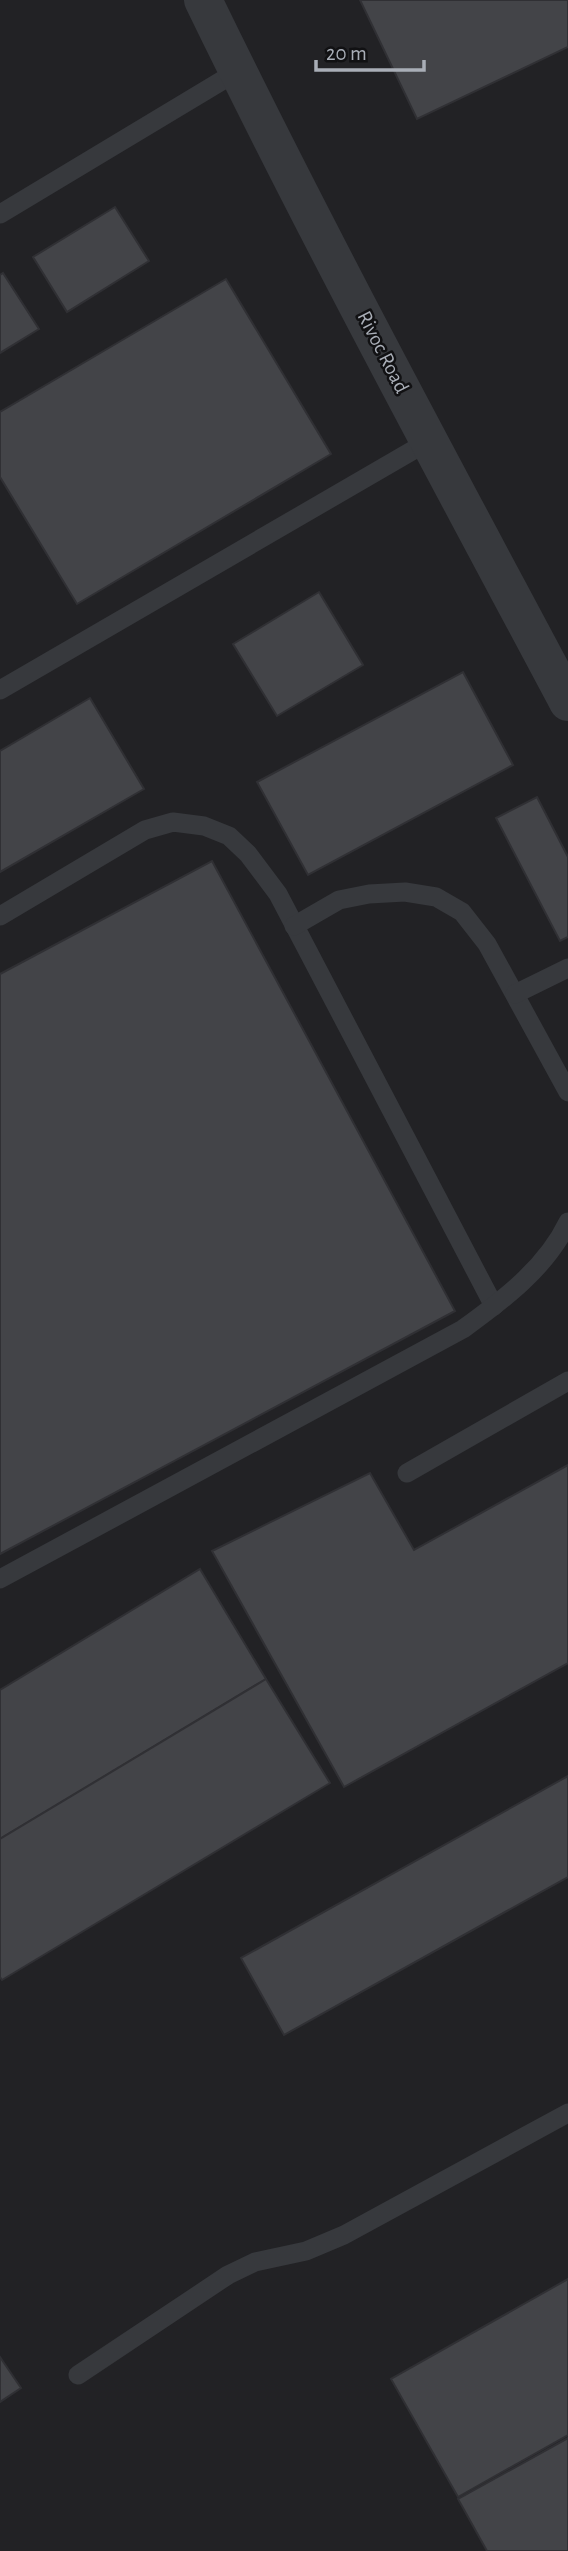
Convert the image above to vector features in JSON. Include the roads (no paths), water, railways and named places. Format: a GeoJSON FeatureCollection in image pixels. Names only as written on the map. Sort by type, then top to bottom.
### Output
{"type":"FeatureCollection","features":[{"type":"Feature","properties":{"kind":"street","name":"Rivoc Road"},"geometry":{"type":"LineString","coordinates":[[203,0],[429,441],[568,702]]}},
{"type":"Feature","properties":{"kind":"lane"},"geometry":{"type":"LineString","coordinates":[[0,214],[238,71]]}},
{"type":"Feature","properties":{"kind":"lane"},"geometry":{"type":"LineString","coordinates":[[0,690],[429,441]]}},
{"type":"Feature","properties":{"kind":"lane"},"geometry":{"type":"LineString","coordinates":[[0,916],[145,830],[173,822],[204,826],[229,836],[248,853],[294,926],[494,1306]]}},
{"type":"Feature","properties":{"kind":"lane"},"geometry":{"type":"LineString","coordinates":[[294,926],[339,900],[369,894],[405,892],[436,897],[462,912],[487,944],[568,1092]]}},
{"type":"Feature","properties":{"kind":"lane"},"geometry":{"type":"LineString","coordinates":[[515,994],[568,968]]}},
{"type":"Feature","properties":{"kind":"lane"},"geometry":{"type":"LineString","coordinates":[[0,1579],[463,1329],[534,1271],[562,1235],[568,1222]]}},
{"type":"Feature","properties":{"kind":"lane"},"geometry":{"type":"LineString","coordinates":[[407,1473],[568,1381]]}},
{"type":"Feature","properties":{"kind":"lane"},"geometry":{"type":"LineString","coordinates":[[78,2375],[228,2275],[254,2262],[306,2251],[344,2235],[568,2113]]}}]}
